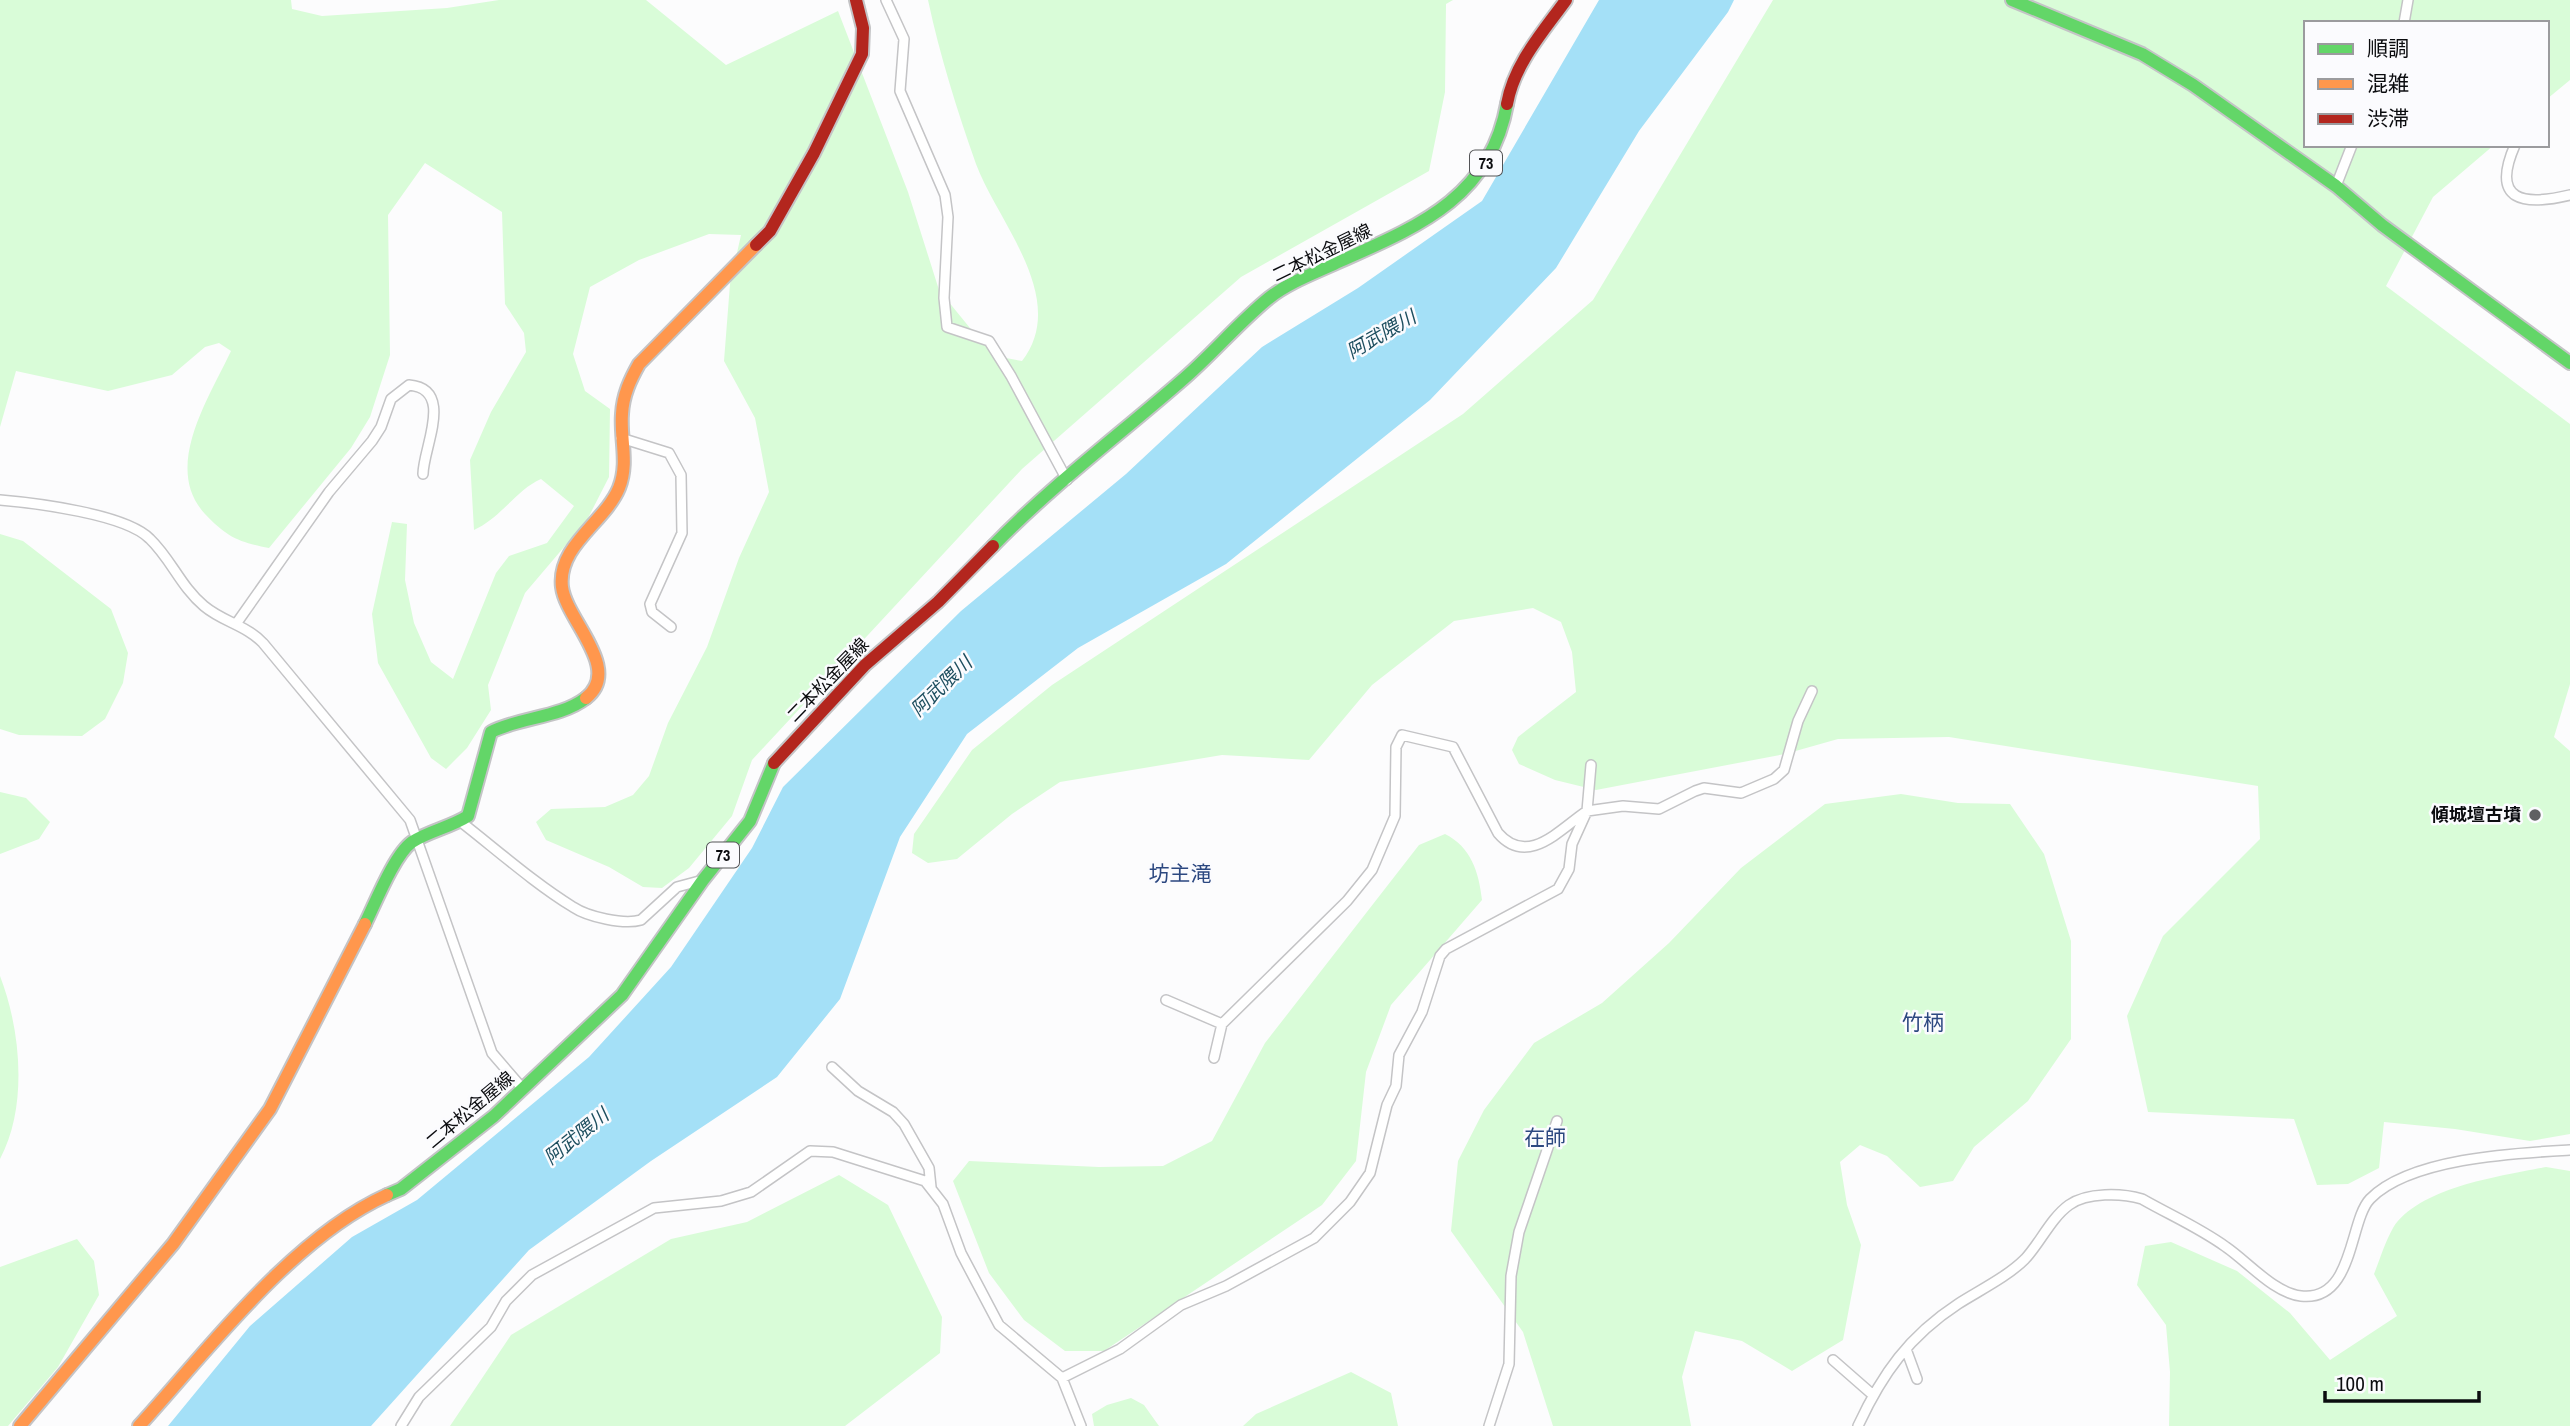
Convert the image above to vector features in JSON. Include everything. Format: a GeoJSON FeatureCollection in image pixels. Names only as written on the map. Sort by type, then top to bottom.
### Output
{"type":"FeatureCollection","features":[{"type":"Feature","properties":{"kind":"street"},"geometry":{"type":"LineString","coordinates":[[20,1426],[43,1404],[141,1284],[251,1140],[270,1109],[394,867],[418,839],[460,822],[468,816],[491,732],[510,722],[576,706],[586,701],[594,689],[597,672],[594,653],[565,599],[562,577],[568,557],[611,504],[619,487],[623,470],[620,414],[623,390],[635,370],[770,231],[814,153],[852,71],[861,61],[864,33],[856,0]]}},
{"type":"Feature","properties":{"kind":"street"},"geometry":{"type":"LineString","coordinates":[[886,0],[904,39],[900,90],[945,195],[948,217],[944,298],[947,327],[989,341],[1067,480]]}},
{"type":"Feature","properties":{"kind":"street","name":"二本松金屋線"},"geometry":{"type":"LineString","coordinates":[[139,1426],[236,1317],[317,1240],[372,1202],[401,1189],[523,1089],[622,995],[648,962],[703,880],[750,821],[775,760],[865,665],[938,601],[1003,535],[1216,351],[1269,298],[1300,279],[1419,226],[1476,179],[1502,132],[1510,88],[1566,0]]}},
{"type":"Feature","properties":{"kind":"street"},"geometry":{"type":"LineString","coordinates":[[2012,0],[2142,54],[2193,85],[2336,186],[2382,225],[2570,363]]}},
{"type":"Feature","properties":{"kind":"street"},"geometry":{"type":"LineString","coordinates":[[2405,21],[2408,0]]}},
{"type":"Feature","properties":{"kind":"street"},"geometry":{"type":"LineString","coordinates":[[2336,186],[2351,147]]}},
{"type":"Feature","properties":{"kind":"street"},"geometry":{"type":"LineString","coordinates":[[2514,147],[2509,159],[2506,182],[2513,195],[2519,200],[2535,202],[2570,195]]}},
{"type":"Feature","properties":{"kind":"street"},"geometry":{"type":"LineString","coordinates":[[236,624],[321,501],[372,441],[381,427],[391,399],[409,385],[427,393],[432,399],[434,410],[423,474]]}},
{"type":"Feature","properties":{"kind":"street"},"geometry":{"type":"LineString","coordinates":[[621,438],[669,453],[681,475],[683,516],[680,543],[650,604],[652,612],[671,627]]}},
{"type":"Feature","properties":{"kind":"street"},"geometry":{"type":"LineString","coordinates":[[0,500],[99,516],[147,535],[199,601],[252,632],[264,643],[400,805],[418,839],[492,1053],[523,1089]]}},
{"type":"Feature","properties":{"kind":"street"},"geometry":{"type":"LineString","coordinates":[[1214,1058],[1222,1024],[1347,901],[1372,870],[1395,816],[1396,747],[1402,735],[1453,747],[1506,842],[1519,847],[1550,840],[1587,810],[1623,806],[1659,809],[1704,788],[1741,793],[1774,779],[1784,770],[1798,721],[1812,691]]}},
{"type":"Feature","properties":{"kind":"street"},"geometry":{"type":"LineString","coordinates":[[1062,1378],[1101,1361],[1181,1305],[1226,1286],[1314,1238],[1350,1202],[1370,1173],[1387,1105],[1396,1086],[1399,1055],[1422,1012],[1440,956],[1457,941],[1558,889],[1569,869],[1572,845],[1587,810],[1591,765]]}},
{"type":"Feature","properties":{"kind":"street"},"geometry":{"type":"LineString","coordinates":[[460,822],[575,909],[606,917],[634,922],[641,920],[677,887],[703,880]]}},
{"type":"Feature","properties":{"kind":"street"},"geometry":{"type":"LineString","coordinates":[[1166,1000],[1222,1024]]}},
{"type":"Feature","properties":{"kind":"street"},"geometry":{"type":"LineString","coordinates":[[832,1067],[858,1091],[893,1112],[904,1124],[929,1168],[931,1187]]}},
{"type":"Feature","properties":{"kind":"street"},"geometry":{"type":"LineString","coordinates":[[1489,1426],[1509,1364],[1511,1276],[1519,1232],[1557,1121]]}},
{"type":"Feature","properties":{"kind":"street"},"geometry":{"type":"LineString","coordinates":[[1858,1426],[1884,1374],[1906,1349],[1945,1312],[2025,1259],[2069,1205],[2081,1200],[2108,1195],[2128,1195],[2142,1199],[2226,1247],[2288,1293],[2304,1297],[2320,1293],[2337,1279],[2349,1259],[2370,1199],[2394,1184],[2453,1162],[2494,1155],[2570,1150]]}},
{"type":"Feature","properties":{"kind":"street"},"geometry":{"type":"LineString","coordinates":[[401,1426],[419,1397],[491,1327],[506,1301],[532,1275],[654,1208],[721,1201],[751,1192],[810,1151],[853,1158],[925,1181],[931,1187],[943,1204],[961,1253],[999,1325],[1062,1378],[1081,1426]]}},
{"type":"Feature","properties":{"kind":"street"},"geometry":{"type":"LineString","coordinates":[[1906,1349],[1917,1379]]}},
{"type":"Feature","properties":{"kind":"street"},"geometry":{"type":"LineString","coordinates":[[1833,1360],[1872,1395]]}},
{"type":"Feature","properties":{"kind":"green space"},"geometry":{"type":"Polygon","coordinates":[[[0,0],[291,0],[292,9],[322,16],[447,8],[499,0],[646,0],[726,65],[838,11],[908,192],[939,290],[983,344],[1006,358],[1022,361],[1035,337],[1038,312],[1034,286],[1025,261],[976,164],[949,83],[928,0],[1453,0],[1446,4],[1445,92],[1429,171],[1241,277],[1022,469],[752,760],[732,816],[689,868],[662,888],[643,887],[609,867],[546,840],[536,822],[551,809],[605,807],[633,795],[649,776],[668,723],[707,647],[739,558],[769,492],[755,418],[724,361],[730,284],[741,235],[709,234],[639,260],[590,287],[573,354],[585,391],[610,409],[609,477],[587,520],[525,593],[488,685],[491,710],[467,748],[446,769],[431,758],[378,663],[372,614],[392,522],[407,524],[405,580],[414,623],[431,662],[453,679],[496,573],[509,556],[547,543],[574,506],[541,479],[474,530],[470,460],[491,412],[526,352],[524,333],[505,304],[502,212],[425,163],[388,215],[390,355],[370,417],[351,448],[269,548],[241,541],[220,528],[205,514],[193,496],[188,476],[194,433],[231,351],[219,343],[205,347],[172,375],[108,391],[16,371],[0,427],[0,0]]]}},
{"type":"Feature","properties":{"kind":"green space"},"geometry":{"type":"Polygon","coordinates":[[[1773,0],[2570,0],[2570,80],[2549,97],[2549,21],[2304,21],[2304,147],[2492,147],[2433,197],[2386,286],[2570,424],[2570,684],[2554,737],[2570,751],[2570,1134],[2530,1141],[2455,1129],[2384,1122],[2379,1168],[2348,1184],[2317,1185],[2294,1119],[2148,1112],[2127,1016],[2163,936],[2260,839],[2258,786],[1949,737],[1838,739],[1785,754],[1596,790],[1555,780],[1519,764],[1512,750],[1518,737],[1576,692],[1572,652],[1561,622],[1533,608],[1454,621],[1372,685],[1309,760],[1222,755],[1060,782],[1012,814],[957,859],[928,863],[912,853],[914,834],[972,750],[1052,685],[1463,414],[1593,300],[1773,0]]]}},
{"type":"Feature","properties":{"kind":"green space"},"geometry":{"type":"Polygon","coordinates":[[[0,534],[23,541],[111,609],[128,653],[123,683],[105,719],[82,736],[19,735],[0,729],[0,534]]]}},
{"type":"Feature","properties":{"kind":"green space"},"geometry":{"type":"Polygon","coordinates":[[[0,792],[26,798],[50,822],[39,839],[0,854],[0,792]]]}},
{"type":"Feature","properties":{"kind":"green space"},"geometry":{"type":"Polygon","coordinates":[[[1901,794],[1958,803],[2010,804],[2044,854],[2071,941],[2071,1039],[2028,1101],[1974,1147],[1953,1181],[1920,1187],[1887,1156],[1860,1145],[1840,1162],[1847,1205],[1861,1245],[1843,1340],[1792,1371],[1742,1341],[1695,1331],[1682,1377],[1691,1426],[1553,1426],[1523,1332],[1451,1231],[1458,1161],[1484,1110],[1534,1043],[1602,1003],[1669,943],[1741,868],[1825,804],[1901,794]]]}},
{"type":"Feature","properties":{"kind":"green space"},"geometry":{"type":"Polygon","coordinates":[[[1445,834],[1461,846],[1472,861],[1482,900],[1391,1005],[1366,1072],[1356,1161],[1322,1205],[1104,1351],[1065,1351],[1024,1320],[989,1273],[953,1181],[969,1161],[1099,1167],[1163,1166],[1212,1141],[1265,1043],[1419,845],[1445,834]]]}},
{"type":"Feature","properties":{"kind":"green space"},"geometry":{"type":"Polygon","coordinates":[[[0,976],[17,1044],[18,1092],[15,1116],[0,1159],[0,976]]]}},
{"type":"Feature","properties":{"kind":"green space"},"geometry":{"type":"Polygon","coordinates":[[[2546,1167],[2570,1171],[2570,1426],[2169,1426],[2170,1372],[2166,1325],[2137,1285],[2145,1246],[2171,1242],[2237,1271],[2290,1313],[2330,1360],[2397,1316],[2374,1274],[2390,1233],[2405,1214],[2422,1202],[2462,1186],[2546,1167]]]}},
{"type":"Feature","properties":{"kind":"green space"},"geometry":{"type":"Polygon","coordinates":[[[839,1175],[888,1205],[942,1317],[940,1353],[845,1426],[450,1426],[511,1335],[671,1239],[747,1222],[839,1175]]]}},
{"type":"Feature","properties":{"kind":"green space"},"geometry":{"type":"Polygon","coordinates":[[[77,1239],[94,1261],[99,1295],[58,1367],[8,1426],[0,1426],[0,1267],[77,1239]]]}},
{"type":"Feature","properties":{"kind":"green space"},"geometry":{"type":"Polygon","coordinates":[[[1351,1372],[1391,1393],[1398,1426],[1243,1426],[1256,1414],[1351,1372]]]}},
{"type":"Feature","properties":{"kind":"green space"},"geometry":{"type":"Polygon","coordinates":[[[1131,1398],[1144,1405],[1159,1426],[1094,1426],[1092,1414],[1107,1405],[1131,1398]]]}},
{"type":"Feature","properties":{"kind":"water","name":"阿武隈川"},"geometry":{"type":"Polygon","coordinates":[[[1599,0],[1734,0],[1728,12],[1639,131],[1556,268],[1430,400],[1226,564],[1078,648],[967,734],[900,837],[840,999],[777,1077],[651,1161],[529,1250],[371,1426],[168,1426],[250,1326],[352,1237],[417,1200],[589,1057],[671,967],[752,848],[783,787],[961,611],[1126,474],[1262,347],[1358,288],[1482,201],[1599,0]]]}},
{"type":"Feature","properties":{"kind":"traffic: fast"},"geometry":{"type":"LineString","coordinates":[[2012,0],[2142,54],[2193,85],[2336,186],[2382,225],[2570,363]]}},
{"type":"Feature","properties":{"kind":"traffic: fast"},"geometry":{"type":"LineString","coordinates":[[993,546],[1061,482],[1191,372],[1269,298],[1300,279],[1419,223],[1444,206],[1466,187],[1484,164],[1498,137],[1507,104]]}},
{"type":"Feature","properties":{"kind":"traffic: fast"},"geometry":{"type":"LineString","coordinates":[[365,924],[392,868],[405,848],[419,838],[468,816],[491,732],[564,710],[586,698]]}},
{"type":"Feature","properties":{"kind":"traffic: fast"},"geometry":{"type":"LineString","coordinates":[[387,1195],[401,1189],[494,1116],[622,995],[703,880],[750,821],[774,763]]}},
{"type":"Feature","properties":{"kind":"traffic: slow"},"geometry":{"type":"LineString","coordinates":[[586,698],[596,686],[596,659],[566,600],[562,587],[562,572],[574,547],[619,488],[624,460],[622,414],[628,388],[639,364],[756,245]]}},
{"type":"Feature","properties":{"kind":"traffic: slow"},"geometry":{"type":"LineString","coordinates":[[20,1426],[173,1244],[270,1109],[365,924]]}},
{"type":"Feature","properties":{"kind":"traffic: slow"},"geometry":{"type":"LineString","coordinates":[[139,1426],[223,1330],[285,1267],[318,1238],[352,1214],[387,1195]]}},
{"type":"Feature","properties":{"kind":"traffic: jam"},"geometry":{"type":"LineString","coordinates":[[756,245],[770,231],[814,153],[862,54],[863,28],[856,0]]}},
{"type":"Feature","properties":{"kind":"traffic: jam"},"geometry":{"type":"LineString","coordinates":[[1507,104],[1523,62],[1566,0]]}},
{"type":"Feature","properties":{"kind":"traffic: jam"},"geometry":{"type":"LineString","coordinates":[[774,763],[865,665],[938,602],[993,546]]}},
{"type":"Feature","properties":{"kind":"place","name":"傾城壇古墳"},"geometry":{"type":"Point","coordinates":[2535,815]}},
{"type":"Feature","properties":{"kind":"district","name":"坊主滝"},"geometry":{"type":"Point","coordinates":[1180,874]}},
{"type":"Feature","properties":{"kind":"district","name":"竹柄"},"geometry":{"type":"Point","coordinates":[1923,1023]}},
{"type":"Feature","properties":{"kind":"district","name":"在師"},"geometry":{"type":"Point","coordinates":[1545,1138]}}]}
